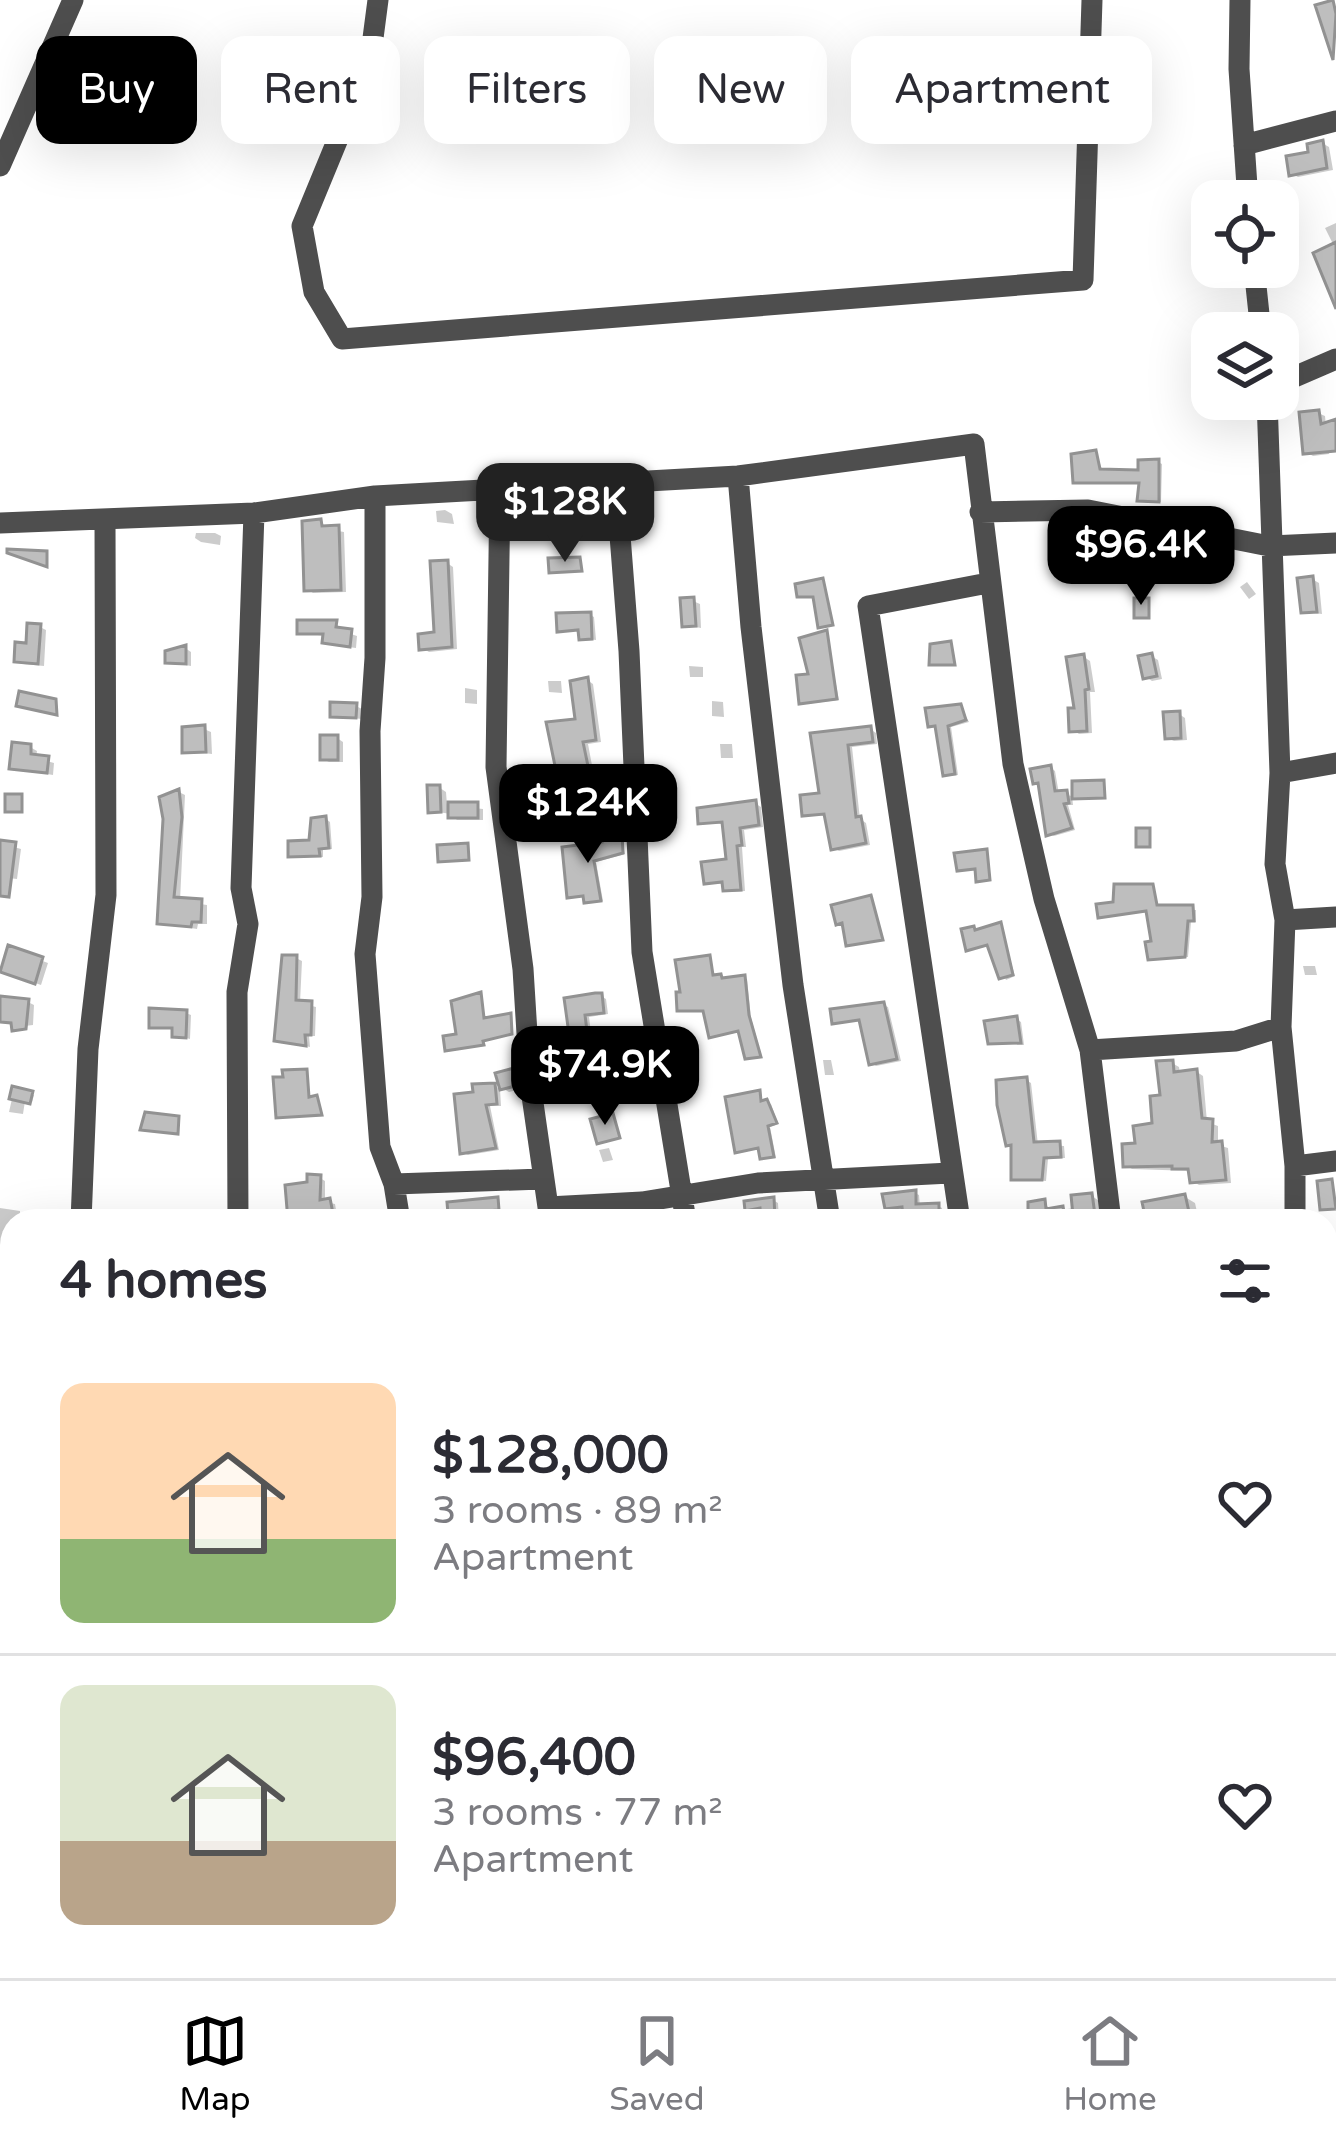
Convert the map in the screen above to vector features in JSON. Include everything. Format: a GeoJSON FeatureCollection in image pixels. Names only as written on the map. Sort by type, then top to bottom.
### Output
{"type":"FeatureCollection","features":[{"type":"Feature","properties":{"kind":"street"},"geometry":{"type":"LineString","coordinates":[[0,166],[73,0]]}},
{"type":"Feature","properties":{"kind":"street"},"geometry":{"type":"LineString","coordinates":[[378,0],[370,61],[302,226],[314,292],[342,339],[1083,280],[1092,0]]}},
{"type":"Feature","properties":{"kind":"street"},"geometry":{"type":"LineString","coordinates":[[1240,0],[1246,180]]}},
{"type":"Feature","properties":{"kind":"street"},"geometry":{"type":"LineString","coordinates":[[1244,145],[1336,121]]}},
{"type":"Feature","properties":{"kind":"street"},"geometry":{"type":"LineString","coordinates":[[1299,375],[1336,359]]}},
{"type":"Feature","properties":{"kind":"street"},"geometry":{"type":"LineString","coordinates":[[1267,420],[1280,773],[1275,864],[1285,920],[1281,1027],[1295,1209]]}},
{"type":"Feature","properties":{"kind":"street"},"geometry":{"type":"LineString","coordinates":[[0,523],[254,513],[375,496],[738,476],[974,444],[1012,764],[1044,899],[1090,1050],[1110,1209]]}},
{"type":"Feature","properties":{"kind":"street"},"geometry":{"type":"LineString","coordinates":[[738,476],[794,985],[829,1209]]}},
{"type":"Feature","properties":{"kind":"street"},"geometry":{"type":"LineString","coordinates":[[616,484],[629,651],[642,952],[685,1209]]}},
{"type":"Feature","properties":{"kind":"street"},"geometry":{"type":"LineString","coordinates":[[500,488],[496,767],[524,969],[530,1082],[548,1209]]}},
{"type":"Feature","properties":{"kind":"street"},"geometry":{"type":"LineString","coordinates":[[375,496],[372,897],[365,954],[380,1148],[398,1209]]}},
{"type":"Feature","properties":{"kind":"street"},"geometry":{"type":"LineString","coordinates":[[980,512],[1088,510],[1269,545],[1336,543]]}},
{"type":"Feature","properties":{"kind":"street"},"geometry":{"type":"LineString","coordinates":[[238,1209],[237,992],[248,939],[241,889],[254,513]]}},
{"type":"Feature","properties":{"kind":"street"},"geometry":{"type":"LineString","coordinates":[[81,1209],[88,1049],[106,895],[105,520]]}},
{"type":"Feature","properties":{"kind":"street"},"geometry":{"type":"LineString","coordinates":[[958,1209],[868,606],[988,583]]}},
{"type":"Feature","properties":{"kind":"street"},"geometry":{"type":"LineString","coordinates":[[1280,773],[1336,763]]}},
{"type":"Feature","properties":{"kind":"street"},"geometry":{"type":"LineString","coordinates":[[1285,920],[1336,917]]}},
{"type":"Feature","properties":{"kind":"street"},"geometry":{"type":"LineString","coordinates":[[1090,1050],[1236,1041],[1281,1027]]}},
{"type":"Feature","properties":{"kind":"street"},"geometry":{"type":"LineString","coordinates":[[1295,1166],[1336,1161]]}},
{"type":"Feature","properties":{"kind":"street"},"geometry":{"type":"LineString","coordinates":[[579,1209],[758,1183],[950,1173]]}},
{"type":"Feature","properties":{"kind":"street"},"geometry":{"type":"LineString","coordinates":[[394,1184],[542,1179]]}},
{"type":"Feature","properties":{"kind":"building"},"geometry":{"type":"Polygon","coordinates":[[[1333,0],[1336,14],[1333,60],[1315,5],[1333,0]]]}},
{"type":"Feature","properties":{"kind":"building"},"geometry":{"type":"Polygon","coordinates":[[[1323,140],[1327,168],[1289,176],[1286,156],[1308,152],[1307,144],[1323,140]]]}},
{"type":"Feature","properties":{"kind":"building"},"geometry":{"type":"Polygon","coordinates":[[[1336,242],[1336,309],[1313,253],[1336,242]]]}},
{"type":"Feature","properties":{"kind":"building"},"geometry":{"type":"Polygon","coordinates":[[[1319,410],[1321,424],[1336,419],[1336,451],[1303,454],[1299,412],[1319,410]]]}},
{"type":"Feature","properties":{"kind":"building"},"geometry":{"type":"Polygon","coordinates":[[[1096,450],[1100,469],[1138,470],[1138,460],[1159,459],[1159,502],[1137,501],[1139,483],[1073,483],[1071,454],[1096,450]]]}},
{"type":"Feature","properties":{"kind":"building"},"geometry":{"type":"Polygon","coordinates":[[[321,519],[322,526],[339,525],[341,590],[304,591],[302,521],[321,519]]]}},
{"type":"Feature","properties":{"kind":"building"},"geometry":{"type":"Polygon","coordinates":[[[7,549],[47,551],[47,567],[7,553],[7,549]]]}},
{"type":"Feature","properties":{"kind":"building"},"geometry":{"type":"Polygon","coordinates":[[[580,557],[582,571],[549,573],[548,558],[580,557]]]}},
{"type":"Feature","properties":{"kind":"building"},"geometry":{"type":"Polygon","coordinates":[[[448,560],[452,647],[419,650],[418,634],[434,632],[430,561],[448,560]]]}},
{"type":"Feature","properties":{"kind":"building"},"geometry":{"type":"Polygon","coordinates":[[[1313,576],[1317,612],[1301,613],[1297,578],[1313,576]]]}},
{"type":"Feature","properties":{"kind":"building"},"geometry":{"type":"Polygon","coordinates":[[[823,578],[833,625],[818,628],[813,597],[797,597],[795,584],[823,578]]]}},
{"type":"Feature","properties":{"kind":"building"},"geometry":{"type":"Polygon","coordinates":[[[694,597],[696,626],[682,627],[680,598],[694,597]]]}},
{"type":"Feature","properties":{"kind":"building"},"geometry":{"type":"Polygon","coordinates":[[[1134,598],[1149,598],[1149,618],[1134,618],[1134,598]]]}},
{"type":"Feature","properties":{"kind":"building"},"geometry":{"type":"Polygon","coordinates":[[[591,612],[592,639],[579,640],[578,630],[557,632],[556,613],[591,612]]]}},
{"type":"Feature","properties":{"kind":"building"},"geometry":{"type":"Polygon","coordinates":[[[297,620],[337,620],[336,627],[352,629],[350,647],[322,643],[323,634],[297,634],[297,620]]]}},
{"type":"Feature","properties":{"kind":"building"},"geometry":{"type":"Polygon","coordinates":[[[27,623],[41,624],[38,664],[14,662],[15,642],[26,643],[27,623]]]}},
{"type":"Feature","properties":{"kind":"building"},"geometry":{"type":"Polygon","coordinates":[[[827,630],[837,699],[799,704],[796,675],[808,674],[799,638],[827,630]]]}},
{"type":"Feature","properties":{"kind":"building"},"geometry":{"type":"Polygon","coordinates":[[[951,641],[955,665],[929,665],[930,644],[951,641]]]}},
{"type":"Feature","properties":{"kind":"building"},"geometry":{"type":"Polygon","coordinates":[[[186,645],[186,664],[165,663],[165,651],[186,645]]]}},
{"type":"Feature","properties":{"kind":"building"},"geometry":{"type":"Polygon","coordinates":[[[1152,653],[1157,676],[1143,679],[1138,656],[1152,653]]]}},
{"type":"Feature","properties":{"kind":"building"},"geometry":{"type":"Polygon","coordinates":[[[1084,654],[1089,689],[1085,690],[1087,731],[1069,732],[1068,708],[1074,708],[1066,657],[1084,654]]]}},
{"type":"Feature","properties":{"kind":"building"},"geometry":{"type":"Polygon","coordinates":[[[588,677],[596,740],[583,742],[593,790],[561,795],[546,722],[575,719],[570,681],[588,677]]]}},
{"type":"Feature","properties":{"kind":"building"},"geometry":{"type":"Polygon","coordinates":[[[19,691],[56,699],[57,715],[16,706],[19,691]]]}},
{"type":"Feature","properties":{"kind":"building"},"geometry":{"type":"Polygon","coordinates":[[[330,702],[357,703],[356,718],[330,717],[330,702]]]}},
{"type":"Feature","properties":{"kind":"building"},"geometry":{"type":"Polygon","coordinates":[[[961,704],[966,720],[948,726],[955,774],[943,776],[935,726],[928,727],[925,708],[961,704]]]}},
{"type":"Feature","properties":{"kind":"building"},"geometry":{"type":"Polygon","coordinates":[[[1180,711],[1181,738],[1165,739],[1163,712],[1180,711]]]}},
{"type":"Feature","properties":{"kind":"building"},"geometry":{"type":"Polygon","coordinates":[[[205,725],[206,752],[182,753],[182,727],[205,725]]]}},
{"type":"Feature","properties":{"kind":"building"},"geometry":{"type":"Polygon","coordinates":[[[871,726],[873,742],[848,745],[856,817],[861,816],[866,843],[831,850],[824,814],[802,816],[800,795],[819,793],[810,733],[871,726]]]}},
{"type":"Feature","properties":{"kind":"building"},"geometry":{"type":"Polygon","coordinates":[[[320,735],[338,735],[338,760],[320,760],[320,735]]]}},
{"type":"Feature","properties":{"kind":"building"},"geometry":{"type":"Polygon","coordinates":[[[12,742],[31,744],[31,754],[49,756],[47,773],[9,769],[12,742]]]}},
{"type":"Feature","properties":{"kind":"building"},"geometry":{"type":"Polygon","coordinates":[[[1051,765],[1055,791],[1067,790],[1069,803],[1064,804],[1072,828],[1046,836],[1038,783],[1033,784],[1030,769],[1051,765]]]}},
{"type":"Feature","properties":{"kind":"building"},"geometry":{"type":"Polygon","coordinates":[[[1104,780],[1105,798],[1072,799],[1072,781],[1104,780]]]}},
{"type":"Feature","properties":{"kind":"building"},"geometry":{"type":"Polygon","coordinates":[[[427,785],[440,785],[441,812],[428,813],[427,785]]]}},
{"type":"Feature","properties":{"kind":"building"},"geometry":{"type":"Polygon","coordinates":[[[179,789],[182,817],[174,897],[202,899],[201,922],[192,922],[191,927],[157,924],[163,819],[159,797],[179,789]]]}},
{"type":"Feature","properties":{"kind":"building"},"geometry":{"type":"Polygon","coordinates":[[[5,794],[22,794],[22,812],[5,812],[5,794]]]}},
{"type":"Feature","properties":{"kind":"building"},"geometry":{"type":"Polygon","coordinates":[[[756,800],[759,825],[740,828],[742,845],[737,846],[741,890],[723,891],[722,882],[704,884],[701,862],[726,859],[722,822],[698,824],[697,808],[756,800]]]}},
{"type":"Feature","properties":{"kind":"building"},"geometry":{"type":"Polygon","coordinates":[[[448,802],[478,802],[478,818],[448,818],[448,802]]]}},
{"type":"Feature","properties":{"kind":"building"},"geometry":{"type":"Polygon","coordinates":[[[326,816],[329,848],[319,849],[320,856],[288,857],[288,841],[309,840],[311,818],[326,816]]]}},
{"type":"Feature","properties":{"kind":"building"},"geometry":{"type":"Polygon","coordinates":[[[1136,828],[1150,828],[1150,847],[1136,847],[1136,828]]]}},
{"type":"Feature","properties":{"kind":"building"},"geometry":{"type":"Polygon","coordinates":[[[622,833],[623,853],[594,861],[601,901],[567,898],[562,847],[602,842],[601,836],[622,833]]]}},
{"type":"Feature","properties":{"kind":"building"},"geometry":{"type":"Polygon","coordinates":[[[0,840],[16,842],[9,897],[0,896],[0,840]]]}},
{"type":"Feature","properties":{"kind":"building"},"geometry":{"type":"Polygon","coordinates":[[[468,843],[469,860],[438,862],[437,845],[468,843]]]}},
{"type":"Feature","properties":{"kind":"building"},"geometry":{"type":"Polygon","coordinates":[[[987,849],[990,880],[976,882],[975,869],[957,871],[954,853],[987,849]]]}},
{"type":"Feature","properties":{"kind":"building"},"geometry":{"type":"Polygon","coordinates":[[[1114,884],[1153,884],[1157,905],[1193,905],[1185,957],[1148,960],[1145,942],[1151,941],[1146,911],[1098,918],[1096,904],[1113,902],[1114,884]]]}},
{"type":"Feature","properties":{"kind":"building"},"geometry":{"type":"Polygon","coordinates":[[[871,895],[883,940],[846,946],[842,923],[836,925],[831,905],[871,895]]]}},
{"type":"Feature","properties":{"kind":"building"},"geometry":{"type":"Polygon","coordinates":[[[1001,922],[1013,975],[999,979],[987,945],[966,951],[961,929],[1001,922]]]}},
{"type":"Feature","properties":{"kind":"building"},"geometry":{"type":"Polygon","coordinates":[[[8,945],[43,957],[35,984],[0,972],[8,945]]]}},
{"type":"Feature","properties":{"kind":"building"},"geometry":{"type":"Polygon","coordinates":[[[282,955],[297,955],[296,1000],[312,1001],[306,1046],[274,1041],[282,955]]]}},
{"type":"Feature","properties":{"kind":"building"},"geometry":{"type":"Polygon","coordinates":[[[710,955],[713,975],[745,975],[749,1015],[761,1057],[745,1059],[738,1031],[709,1038],[703,1011],[677,1011],[676,992],[680,992],[675,960],[710,955]]]}},
{"type":"Feature","properties":{"kind":"building"},"geometry":{"type":"Polygon","coordinates":[[[481,992],[484,1018],[511,1013],[512,1034],[483,1041],[484,1045],[445,1051],[443,1036],[456,1034],[451,1001],[481,992]]]}},
{"type":"Feature","properties":{"kind":"building"},"geometry":{"type":"Polygon","coordinates":[[[602,993],[604,1013],[585,1015],[587,1031],[569,1034],[564,998],[602,993]]]}},
{"type":"Feature","properties":{"kind":"building"},"geometry":{"type":"Polygon","coordinates":[[[0,996],[29,999],[26,1029],[12,1031],[11,1023],[0,1022],[0,996]]]}},
{"type":"Feature","properties":{"kind":"building"},"geometry":{"type":"Polygon","coordinates":[[[884,1002],[897,1059],[869,1065],[859,1020],[832,1024],[830,1009],[884,1002]]]}},
{"type":"Feature","properties":{"kind":"building"},"geometry":{"type":"Polygon","coordinates":[[[149,1008],[187,1010],[186,1038],[172,1037],[172,1028],[149,1028],[149,1008]]]}},
{"type":"Feature","properties":{"kind":"building"},"geometry":{"type":"Polygon","coordinates":[[[1017,1016],[1021,1043],[988,1044],[984,1021],[1017,1016]]]}},
{"type":"Feature","properties":{"kind":"building"},"geometry":{"type":"Polygon","coordinates":[[[609,1046],[615,1073],[585,1079],[579,1053],[609,1046]]]}},
{"type":"Feature","properties":{"kind":"building"},"geometry":{"type":"Polygon","coordinates":[[[1173,1060],[1174,1072],[1197,1069],[1202,1118],[1213,1119],[1212,1142],[1222,1141],[1226,1180],[1190,1183],[1188,1169],[1123,1167],[1122,1144],[1135,1143],[1133,1126],[1152,1123],[1150,1096],[1160,1095],[1156,1061],[1173,1060]]]}},
{"type":"Feature","properties":{"kind":"building"},"geometry":{"type":"Polygon","coordinates":[[[514,1068],[515,1086],[500,1090],[495,1073],[514,1068]]]}},
{"type":"Feature","properties":{"kind":"building"},"geometry":{"type":"Polygon","coordinates":[[[307,1069],[309,1097],[317,1095],[322,1115],[276,1118],[273,1077],[283,1077],[282,1070],[307,1069]]]}},
{"type":"Feature","properties":{"kind":"building"},"geometry":{"type":"Polygon","coordinates":[[[1027,1077],[1034,1142],[1060,1141],[1061,1157],[1044,1158],[1042,1180],[1011,1180],[1011,1145],[1006,1146],[996,1080],[1027,1077]]]}},
{"type":"Feature","properties":{"kind":"building"},"geometry":{"type":"Polygon","coordinates":[[[495,1083],[497,1104],[486,1105],[496,1148],[460,1154],[454,1094],[473,1092],[472,1084],[495,1083]]]}},
{"type":"Feature","properties":{"kind":"building"},"geometry":{"type":"Polygon","coordinates":[[[12,1086],[33,1091],[30,1104],[9,1099],[12,1086]]]}},
{"type":"Feature","properties":{"kind":"building"},"geometry":{"type":"Polygon","coordinates":[[[760,1090],[761,1101],[767,1099],[777,1123],[768,1126],[774,1157],[760,1159],[758,1148],[735,1153],[725,1097],[760,1090]]]}},
{"type":"Feature","properties":{"kind":"building"},"geometry":{"type":"Polygon","coordinates":[[[145,1112],[179,1116],[178,1134],[140,1130],[145,1112]]]}},
{"type":"Feature","properties":{"kind":"building"},"geometry":{"type":"Polygon","coordinates":[[[613,1113],[620,1138],[597,1144],[590,1119],[613,1113]]]}},
{"type":"Feature","properties":{"kind":"building"},"geometry":{"type":"Polygon","coordinates":[[[307,1174],[321,1175],[320,1200],[330,1198],[332,1209],[287,1209],[285,1185],[307,1182],[307,1174]]]}},
{"type":"Feature","properties":{"kind":"building"},"geometry":{"type":"Polygon","coordinates":[[[1332,1179],[1336,1209],[1320,1209],[1317,1181],[1332,1179]]]}},
{"type":"Feature","properties":{"kind":"building"},"geometry":{"type":"Polygon","coordinates":[[[916,1190],[916,1204],[939,1203],[939,1209],[885,1209],[882,1194],[916,1190]]]}},
{"type":"Feature","properties":{"kind":"building"},"geometry":{"type":"Polygon","coordinates":[[[1092,1193],[1094,1209],[1072,1209],[1071,1195],[1092,1193]]]}},
{"type":"Feature","properties":{"kind":"building"},"geometry":{"type":"Polygon","coordinates":[[[1185,1194],[1188,1209],[1143,1209],[1142,1202],[1185,1194]]]}},
{"type":"Feature","properties":{"kind":"building"},"geometry":{"type":"Polygon","coordinates":[[[498,1197],[499,1209],[448,1209],[447,1202],[498,1197]]]}},
{"type":"Feature","properties":{"kind":"building"},"geometry":{"type":"Polygon","coordinates":[[[774,1197],[775,1209],[745,1209],[744,1201],[774,1197]]]}},
{"type":"Feature","properties":{"kind":"building"},"geometry":{"type":"Polygon","coordinates":[[[1045,1199],[1046,1209],[1028,1209],[1028,1202],[1045,1199]]]}}]}
